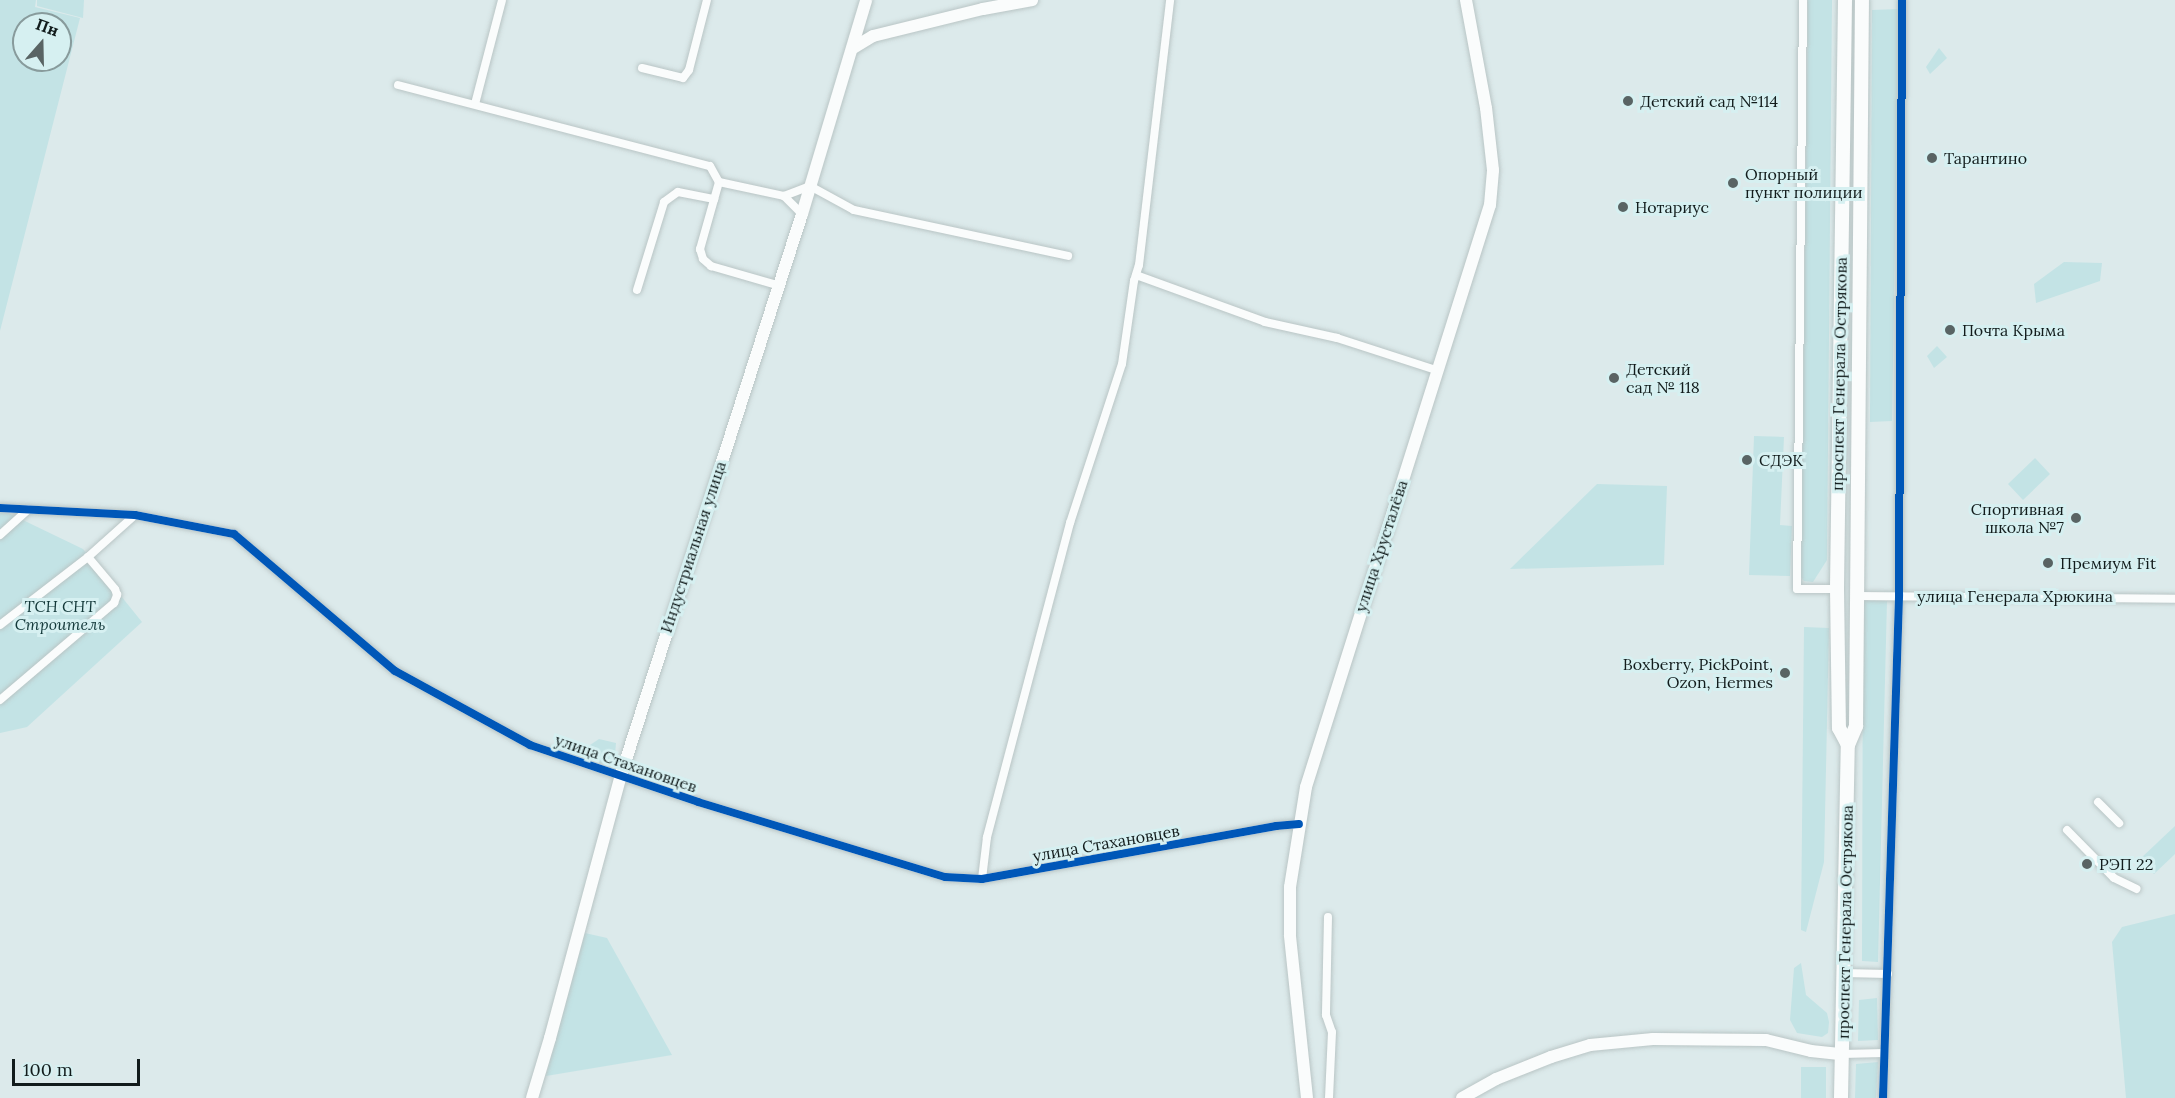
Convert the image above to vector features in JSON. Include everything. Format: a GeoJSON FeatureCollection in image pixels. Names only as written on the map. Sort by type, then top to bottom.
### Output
{"type":"FeatureCollection","features":[{"type":"Feature","properties":{"kind":"main road"},"geometry":{"type":"LineString","coordinates":[[853,48],[873,36],[983,9],[1032,0]]}},
{"type":"Feature","properties":{"kind":"main road","name":"улица Хрусталёва"},"geometry":{"type":"LineString","coordinates":[[1307,1098],[1290,935],[1290,887],[1299,824],[1312,766],[1490,205],[1493,170],[1486,108],[1466,0]]}},
{"type":"Feature","properties":{"kind":"main road","name":"проспект Генерала Острякова"},"geometry":{"type":"LineString","coordinates":[[1845,0],[1837,589],[1839,728],[1848,745]]}},
{"type":"Feature","properties":{"kind":"main road","name":"проспект Генерала Острякова"},"geometry":{"type":"LineString","coordinates":[[1841,1098],[1848,745],[1856,726],[1862,0]]}},
{"type":"Feature","properties":{"kind":"main road"},"geometry":{"type":"LineString","coordinates":[[865,3],[865,22],[873,36]]}},
{"type":"Feature","properties":{"kind":"main road","name":"Индустриальная улица"},"geometry":{"type":"LineString","coordinates":[[532,1098],[621,775],[802,213],[865,3]]}},
{"type":"Feature","properties":{"kind":"main road"},"geometry":{"type":"LineString","coordinates":[[1462,1098],[1496,1079],[1551,1057],[1590,1046],[1653,1039],[1766,1040],[1811,1051],[1842,1054]]}},
{"type":"Feature","properties":{"kind":"street"},"geometry":{"type":"LineString","coordinates":[[475,104],[502,0]]}},
{"type":"Feature","properties":{"kind":"street"},"geometry":{"type":"LineString","coordinates":[[642,68],[683,78],[689,70],[707,0]]}},
{"type":"Feature","properties":{"kind":"street"},"geometry":{"type":"LineString","coordinates":[[982,879],[987,837],[1067,534],[1122,364],[1136,275],[1170,0]]}},
{"type":"Feature","properties":{"kind":"street"},"geometry":{"type":"LineString","coordinates":[[1803,0],[1797,589],[1837,589]]}},
{"type":"Feature","properties":{"kind":"street"},"geometry":{"type":"LineString","coordinates":[[1883,1098],[1899,596],[1902,0]]}},
{"type":"Feature","properties":{"kind":"street"},"geometry":{"type":"LineString","coordinates":[[398,85],[704,163],[715,170],[719,182],[700,249],[703,259],[711,266],[777,285]]}},
{"type":"Feature","properties":{"kind":"street"},"geometry":{"type":"LineString","coordinates":[[719,182],[784,196],[802,213]]}},
{"type":"Feature","properties":{"kind":"street"},"geometry":{"type":"LineString","coordinates":[[784,196],[810,186],[854,210],[1068,256]]}},
{"type":"Feature","properties":{"kind":"street"},"geometry":{"type":"LineString","coordinates":[[636,290],[664,202],[678,192],[714,199]]}},
{"type":"Feature","properties":{"kind":"street"},"geometry":{"type":"LineString","coordinates":[[1136,275],[1265,322],[1337,338],[1436,370]]}},
{"type":"Feature","properties":{"kind":"street","name":"улица Стахановцев"},"geometry":{"type":"LineString","coordinates":[[0,508],[135,515],[234,534],[395,671],[530,745],[698,802],[945,877],[982,879],[1276,826],[1299,824]]}},
{"type":"Feature","properties":{"kind":"street"},"geometry":{"type":"LineString","coordinates":[[0,535],[28,510]]}},
{"type":"Feature","properties":{"kind":"street"},"geometry":{"type":"LineString","coordinates":[[0,625],[88,557],[135,515]]}},
{"type":"Feature","properties":{"kind":"street"},"geometry":{"type":"LineString","coordinates":[[0,700],[114,603],[117,595],[115,589],[88,557]]}},
{"type":"Feature","properties":{"kind":"street","name":"улица Генерала Хрюкина"},"geometry":{"type":"LineString","coordinates":[[1856,596],[2175,599]]}},
{"type":"Feature","properties":{"kind":"street"},"geometry":{"type":"LineString","coordinates":[[2098,802],[2119,823]]}},
{"type":"Feature","properties":{"kind":"street"},"geometry":{"type":"LineString","coordinates":[[2067,830],[2114,878],[2137,889]]}},
{"type":"Feature","properties":{"kind":"street"},"geometry":{"type":"LineString","coordinates":[[1328,917],[1326,1015],[1332,1032],[1329,1098]]}},
{"type":"Feature","properties":{"kind":"street"},"geometry":{"type":"LineString","coordinates":[[1844,973],[1888,974]]}},
{"type":"Feature","properties":{"kind":"street"},"geometry":{"type":"LineString","coordinates":[[1842,1054],[1884,1053]]}},
{"type":"Feature","properties":{"kind":"green space"},"geometry":{"type":"Polygon","coordinates":[[[0,0],[36,0],[35,7],[55,12],[12,12],[12,72],[66,72],[0,331],[0,0]]]}},
{"type":"Feature","properties":{"kind":"green space"},"geometry":{"type":"Polygon","coordinates":[[[37,0],[84,0],[83,18],[72,15],[72,12],[60,12],[37,6],[37,0]]]}},
{"type":"Feature","properties":{"kind":"green space"},"geometry":{"type":"Polygon","coordinates":[[[1808,0],[1832,0],[1827,560],[1813,582],[1804,581],[1801,577],[1808,0]]]}},
{"type":"Feature","properties":{"kind":"green space"},"geometry":{"type":"Polygon","coordinates":[[[1899,9],[1892,421],[1870,422],[1872,10],[1899,9]]]}},
{"type":"Feature","properties":{"kind":"green space"},"geometry":{"type":"Polygon","coordinates":[[[72,16],[80,18],[72,49],[72,16]]]}},
{"type":"Feature","properties":{"kind":"green space"},"geometry":{"type":"Polygon","coordinates":[[[1939,48],[1947,58],[1930,74],[1926,67],[1939,48]]]}},
{"type":"Feature","properties":{"kind":"green space"},"geometry":{"type":"Polygon","coordinates":[[[2064,262],[2102,263],[2100,281],[2036,303],[2034,284],[2064,262]]]}},
{"type":"Feature","properties":{"kind":"green space"},"geometry":{"type":"Polygon","coordinates":[[[1937,346],[1947,357],[1934,368],[1927,356],[1937,346]]]}},
{"type":"Feature","properties":{"kind":"green space"},"geometry":{"type":"Polygon","coordinates":[[[1754,436],[1784,437],[1780,525],[1792,526],[1790,576],[1749,575],[1754,436]]]}},
{"type":"Feature","properties":{"kind":"green space"},"geometry":{"type":"Polygon","coordinates":[[[2035,458],[2050,474],[2023,500],[2008,484],[2035,458]]]}},
{"type":"Feature","properties":{"kind":"green space"},"geometry":{"type":"Polygon","coordinates":[[[1597,484],[1667,486],[1664,565],[1510,569],[1597,484]]]}},
{"type":"Feature","properties":{"kind":"green space","name":"ТСН СНТ Строитель"},"geometry":{"type":"Polygon","coordinates":[[[0,509],[83,549],[142,622],[27,727],[0,733],[0,509]]]}},
{"type":"Feature","properties":{"kind":"green space"},"geometry":{"type":"Polygon","coordinates":[[[1863,600],[1887,601],[1878,962],[1862,961],[1863,600]]]}},
{"type":"Feature","properties":{"kind":"green space"},"geometry":{"type":"Polygon","coordinates":[[[1804,627],[1829,628],[1824,862],[1806,932],[1801,930],[1804,627]]]}},
{"type":"Feature","properties":{"kind":"green space"},"geometry":{"type":"Polygon","coordinates":[[[599,739],[616,743],[615,755],[605,763],[598,763],[586,755],[587,747],[599,739]]]}},
{"type":"Feature","properties":{"kind":"green space"},"geometry":{"type":"Polygon","coordinates":[[[2175,826],[2175,854],[2154,874],[2140,859],[2175,826]]]}},
{"type":"Feature","properties":{"kind":"green space"},"geometry":{"type":"Polygon","coordinates":[[[2175,914],[2175,1098],[2126,1098],[2112,942],[2122,927],[2175,914]]]}},
{"type":"Feature","properties":{"kind":"green space"},"geometry":{"type":"Polygon","coordinates":[[[585,933],[607,938],[672,1055],[546,1076],[585,933]]]}},
{"type":"Feature","properties":{"kind":"green space"},"geometry":{"type":"Polygon","coordinates":[[[1801,963],[1806,995],[1827,1013],[1828,1033],[1822,1037],[1797,1033],[1790,1020],[1794,968],[1801,963]]]}},
{"type":"Feature","properties":{"kind":"green space"},"geometry":{"type":"Polygon","coordinates":[[[1877,998],[1878,1040],[1858,1041],[1859,1000],[1877,998]]]}},
{"type":"Feature","properties":{"kind":"green space"},"geometry":{"type":"Polygon","coordinates":[[[1878,1062],[1876,1098],[1855,1098],[1856,1064],[1878,1062]]]}},
{"type":"Feature","properties":{"kind":"green space"},"geometry":{"type":"Polygon","coordinates":[[[1801,1067],[1826,1067],[1826,1098],[1801,1098],[1801,1067]]]}},
{"type":"Feature","properties":{"kind":"cycle path"},"geometry":{"type":"LineString","coordinates":[[1883,1098],[1899,596],[1902,0]]}},
{"type":"Feature","properties":{"kind":"cycle path"},"geometry":{"type":"LineString","coordinates":[[0,508],[135,515],[234,534],[395,671],[530,745],[698,802],[945,877],[982,879],[1276,826],[1299,824]]}},
{"type":"Feature","properties":{"kind":"place","name":"Детский сад №114"},"geometry":{"type":"Point","coordinates":[1628,101]}},
{"type":"Feature","properties":{"kind":"place","name":"Тарантино"},"geometry":{"type":"Point","coordinates":[1932,158]}},
{"type":"Feature","properties":{"kind":"place","name":"Опорный пункт полиции"},"geometry":{"type":"Point","coordinates":[1733,183]}},
{"type":"Feature","properties":{"kind":"place","name":"Нотариус"},"geometry":{"type":"Point","coordinates":[1623,207]}},
{"type":"Feature","properties":{"kind":"place","name":"Почта Крыма"},"geometry":{"type":"Point","coordinates":[1950,330]}},
{"type":"Feature","properties":{"kind":"place","name":"Детский сад № 118"},"geometry":{"type":"Point","coordinates":[1614,378]}},
{"type":"Feature","properties":{"kind":"place","name":"СДЭК"},"geometry":{"type":"Point","coordinates":[1747,460]}},
{"type":"Feature","properties":{"kind":"place","name":"Спортивная школа №7"},"geometry":{"type":"Point","coordinates":[2076,518]}},
{"type":"Feature","properties":{"kind":"place","name":"Премиум Fit"},"geometry":{"type":"Point","coordinates":[2048,563]}},
{"type":"Feature","properties":{"kind":"place","name":"Boxberry, PickPoint, Ozon, Hermes"},"geometry":{"type":"Point","coordinates":[1785,673]}},
{"type":"Feature","properties":{"kind":"place","name":"РЭП 22"},"geometry":{"type":"Point","coordinates":[2087,864]}}]}
